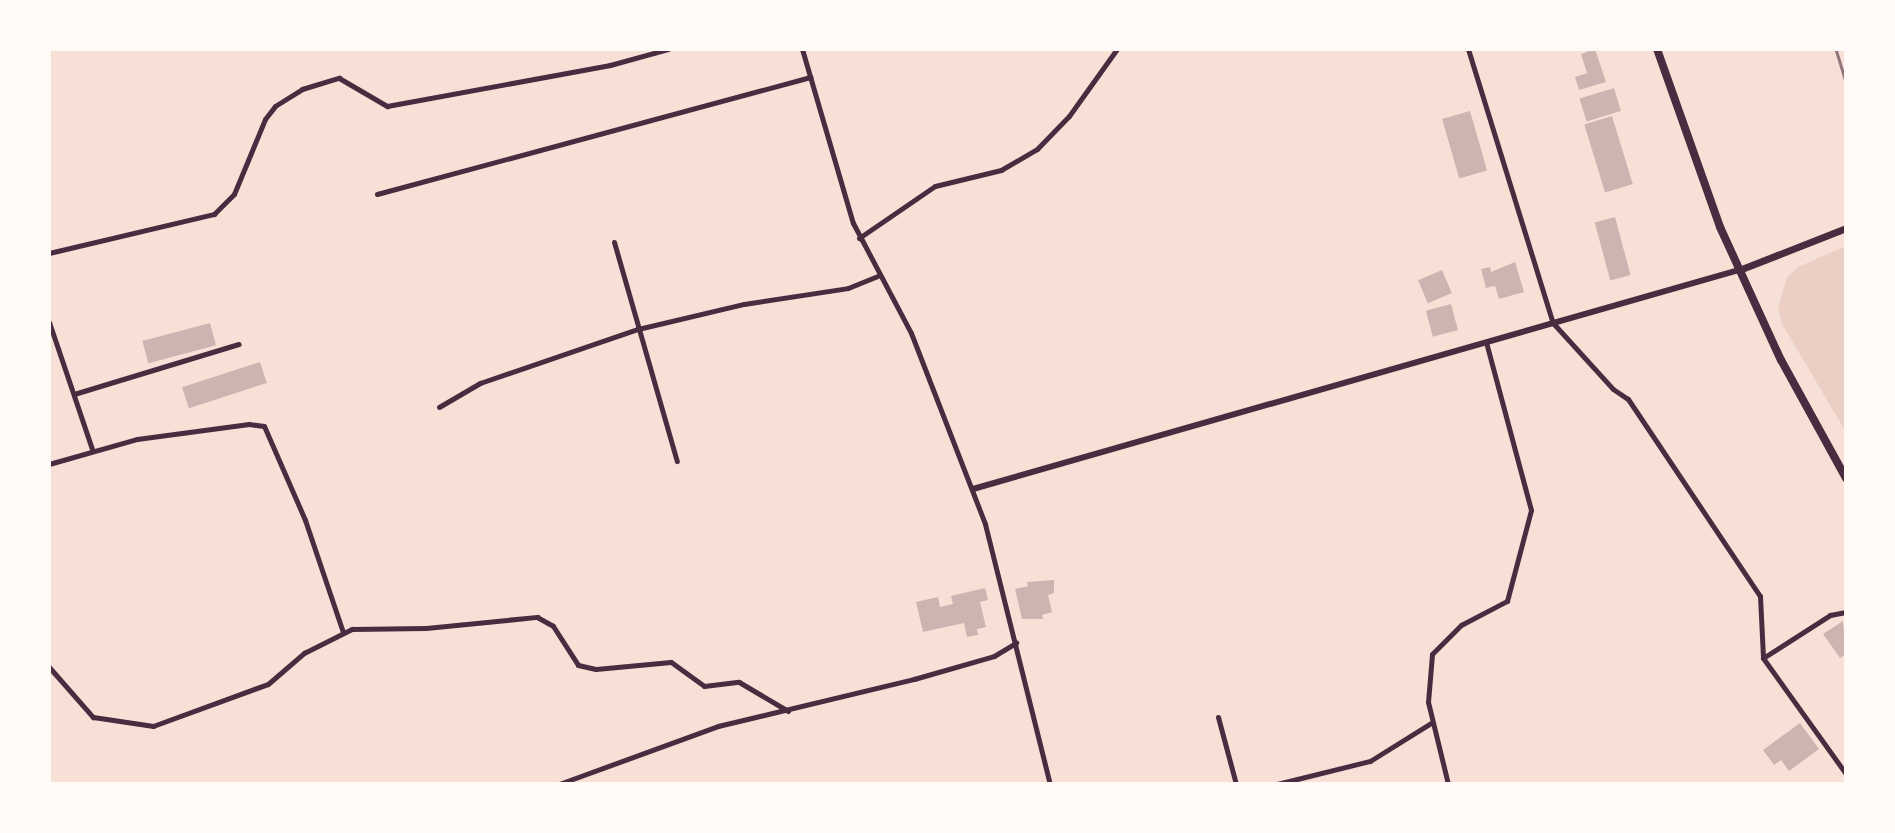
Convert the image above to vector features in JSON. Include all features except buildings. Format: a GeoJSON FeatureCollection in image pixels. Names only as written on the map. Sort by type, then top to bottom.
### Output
{"type":"FeatureCollection","features":[{"type":"Feature","properties":{"kind":"main road"},"geometry":{"type":"LineString","coordinates":[[1657,49],[1696,164],[1739,270],[1781,360],[1846,478]]}},
{"type":"Feature","properties":{"kind":"main road"},"geometry":{"type":"LineString","coordinates":[[1739,270],[1846,228]]}},
{"type":"Feature","properties":{"kind":"street"},"geometry":{"type":"LineString","coordinates":[[49,253],[214,214],[234,194],[265,119],[275,106],[302,89],[339,78],[387,106],[610,65],[668,49]]}},
{"type":"Feature","properties":{"kind":"street"},"geometry":{"type":"LineString","coordinates":[[802,49],[859,238],[911,332],[973,489],[1016,643],[1050,784]]}},
{"type":"Feature","properties":{"kind":"street"},"geometry":{"type":"LineString","coordinates":[[859,238],[935,186],[1001,170],[1037,149],[1069,116],[1117,49]]}},
{"type":"Feature","properties":{"kind":"street"},"geometry":{"type":"LineString","coordinates":[[1468,49],[1553,323],[1613,388],[1628,399],[1760,596],[1763,658],[1846,774]]}},
{"type":"Feature","properties":{"kind":"street"},"geometry":{"type":"LineString","coordinates":[[377,194],[811,77]]}},
{"type":"Feature","properties":{"kind":"street"},"geometry":{"type":"LineString","coordinates":[[614,242],[677,461]]}},
{"type":"Feature","properties":{"kind":"street"},"geometry":{"type":"LineString","coordinates":[[973,489],[1739,270]]}},
{"type":"Feature","properties":{"kind":"street"},"geometry":{"type":"LineString","coordinates":[[439,407],[480,383],[638,330],[744,303],[848,288],[878,276]]}},
{"type":"Feature","properties":{"kind":"street"},"geometry":{"type":"LineString","coordinates":[[49,322],[92,449]]}},
{"type":"Feature","properties":{"kind":"street"},"geometry":{"type":"LineString","coordinates":[[1448,784],[1431,723],[1427,682],[1432,654],[1461,625],[1507,601],[1531,510],[1486,342]]}},
{"type":"Feature","properties":{"kind":"street"},"geometry":{"type":"LineString","coordinates":[[74,394],[239,344]]}},
{"type":"Feature","properties":{"kind":"street"},"geometry":{"type":"LineString","coordinates":[[49,464],[92,449],[146,437],[248,424],[264,426],[305,520],[343,632]]}},
{"type":"Feature","properties":{"kind":"street"},"geometry":{"type":"LineString","coordinates":[[1763,658],[1830,615],[1846,612]]}},
{"type":"Feature","properties":{"kind":"street"},"geometry":{"type":"LineString","coordinates":[[49,667],[93,717],[153,726],[268,684],[304,653],[343,632],[537,617],[553,626],[578,666],[596,669],[671,663],[704,686],[739,682],[788,711]]}},
{"type":"Feature","properties":{"kind":"street"},"geometry":{"type":"LineString","coordinates":[[559,784],[711,728],[788,711],[994,656],[1016,643]]}},
{"type":"Feature","properties":{"kind":"street"},"geometry":{"type":"LineString","coordinates":[[1218,717],[1236,784]]}},
{"type":"Feature","properties":{"kind":"street"},"geometry":{"type":"LineString","coordinates":[[1277,784],[1370,761],[1431,723]]}},
{"type":"Feature","properties":{"kind":"shaded area"},"geometry":{"type":"Polygon","coordinates":[[[1846,246],[1846,432],[1782,324],[1778,308],[1787,277],[1798,267],[1846,246]]]}},
{"type":"Feature","properties":{"kind":"railway"},"geometry":{"type":"LineString","coordinates":[[1836,49],[1846,81]]}}]}
